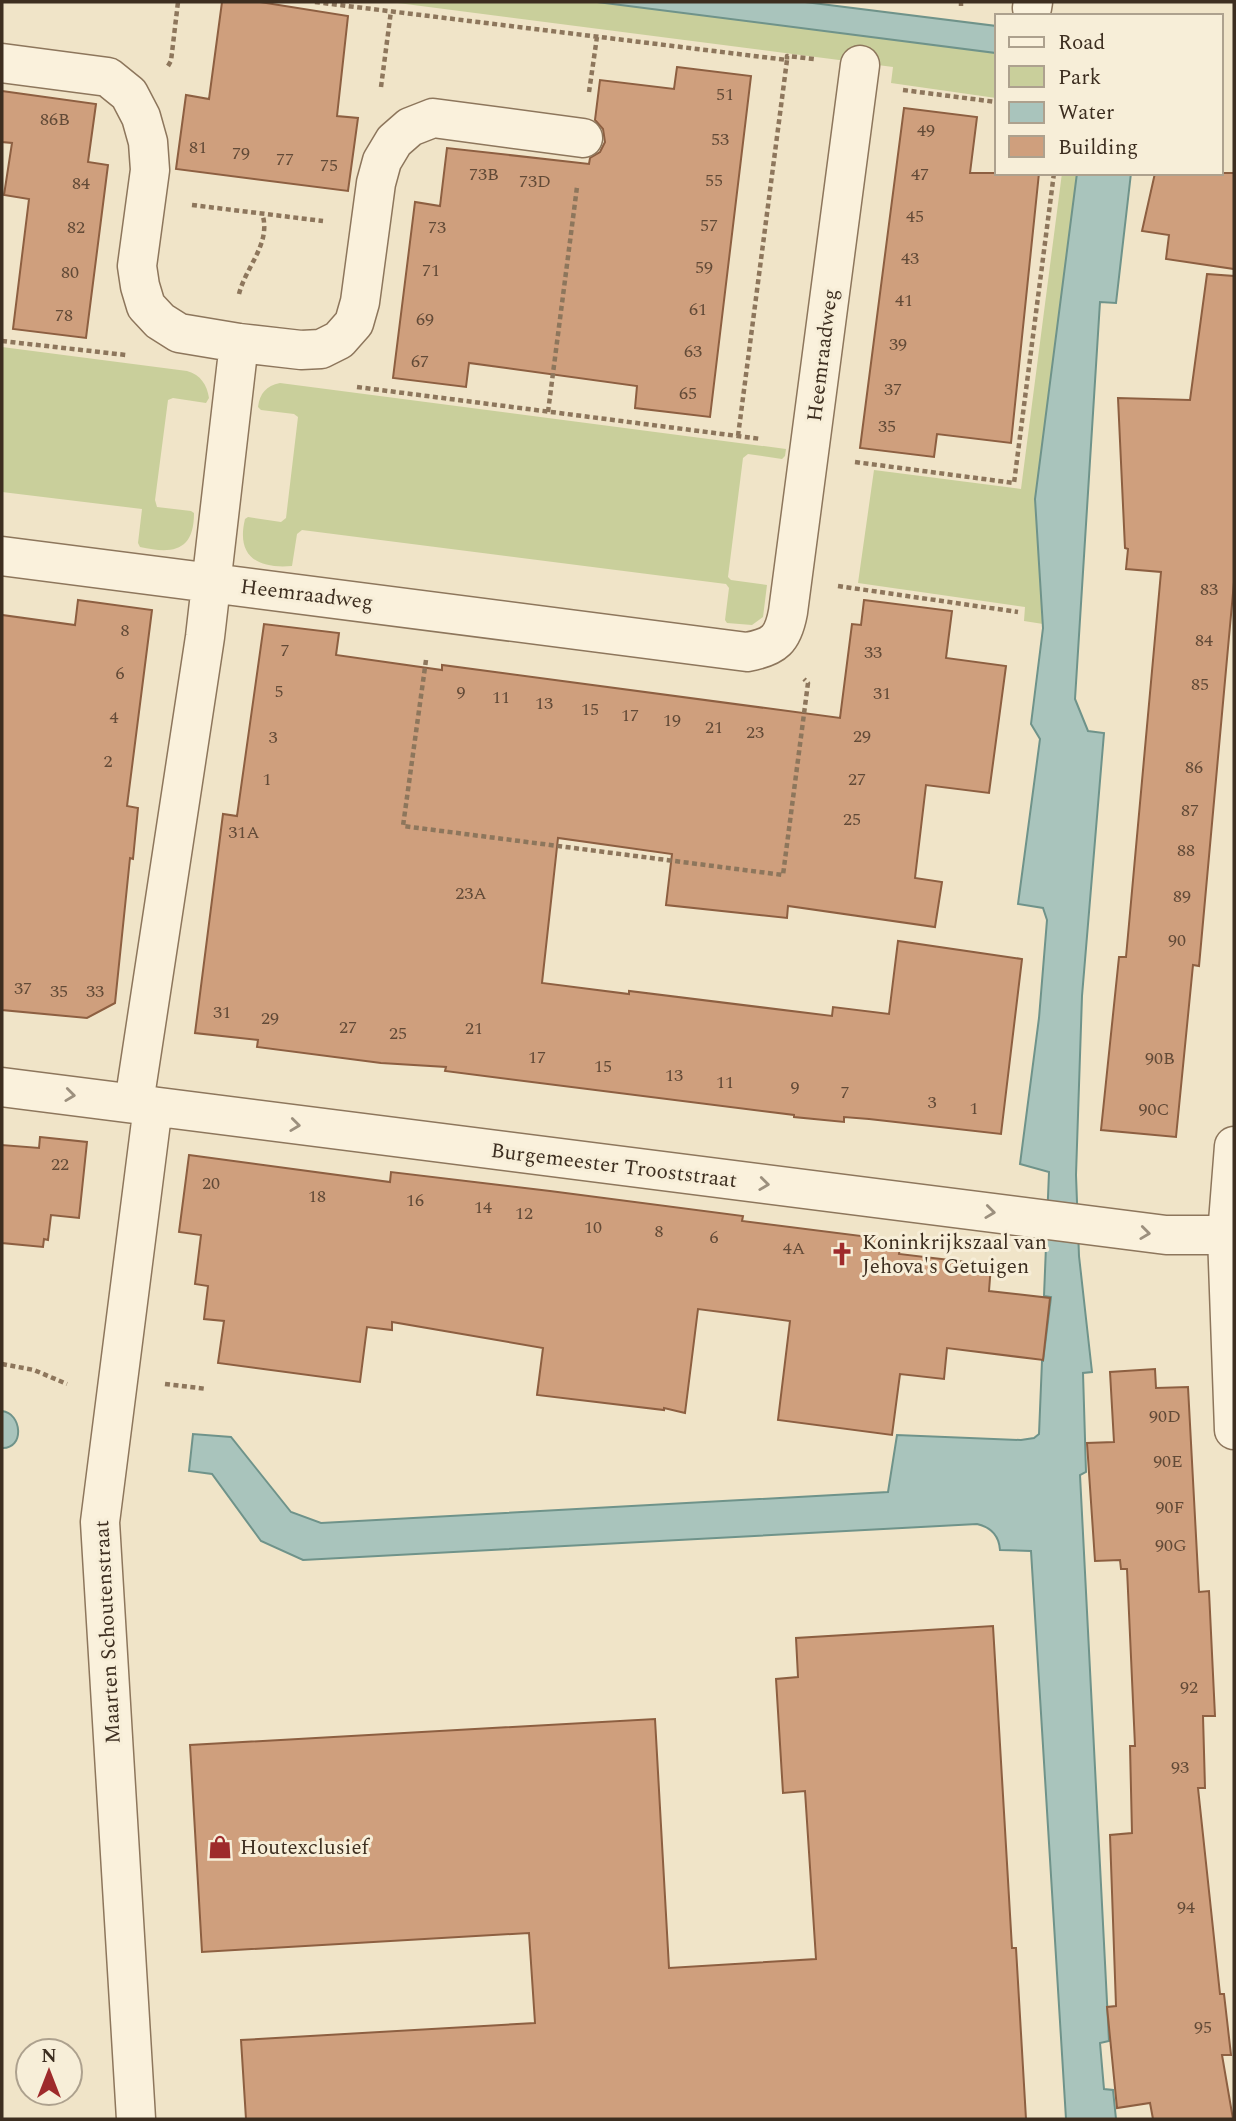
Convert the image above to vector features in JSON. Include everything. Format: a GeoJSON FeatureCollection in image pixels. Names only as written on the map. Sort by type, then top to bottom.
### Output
{"type":"FeatureCollection","features":[{"type":"Feature","properties":{"kind":"street"},"geometry":{"type":"LineString","coordinates":[[2,63],[108,77],[129,94],[141,117],[148,142],[150,170],[137,266],[139,286],[146,306],[160,321],[179,332],[239,343],[301,350],[321,349],[339,340],[354,323],[360,302],[376,183],[382,161],[394,141],[410,127],[433,118],[583,138]]}},
{"type":"Feature","properties":{"kind":"street","name":"Heemraadweg"},"geometry":{"type":"LineString","coordinates":[[2,556],[747,652],[764,649],[776,642],[785,627],[858,75]]}},
{"type":"Feature","properties":{"kind":"street","name":"Heemraadweg"},"geometry":{"type":"LineString","coordinates":[[144,1105],[239,343]]}},
{"type":"Feature","properties":{"kind":"street","name":"Burgemeester Trooststraat"},"geometry":{"type":"LineString","coordinates":[[2,1087],[1166,1235],[1227,1235]]}},
{"type":"Feature","properties":{"kind":"street","name":"Maarten Schoutenstraat"},"geometry":{"type":"LineString","coordinates":[[136,2119],[100,1522],[116,1405],[144,1105]]}},
{"type":"Feature","properties":{"kind":"street"},"geometry":{"type":"LineString","coordinates":[[1234,1146],[1227,1235],[1234,1430]]}},
{"type":"Feature","properties":{"kind":"path"},"geometry":{"type":"LineString","coordinates":[[315,2],[787,60]]}},
{"type":"Feature","properties":{"kind":"path"},"geometry":{"type":"LineString","coordinates":[[391,11],[381,88],[394,141]]}},
{"type":"Feature","properties":{"kind":"path"},"geometry":{"type":"LineString","coordinates":[[548,412],[597,37]]}},
{"type":"Feature","properties":{"kind":"path"},"geometry":{"type":"LineString","coordinates":[[738,436],[787,56],[858,75],[995,102]]}},
{"type":"Feature","properties":{"kind":"path"},"geometry":{"type":"LineString","coordinates":[[339,340],[354,387],[738,436],[810,451],[1014,483],[1054,175]]}},
{"type":"Feature","properties":{"kind":"path"},"geometry":{"type":"LineString","coordinates":[[146,199],[370,226]]}},
{"type":"Feature","properties":{"kind":"path"},"geometry":{"type":"LineString","coordinates":[[239,343],[239,292],[264,237],[265,223],[262,214]]}},
{"type":"Feature","properties":{"kind":"path"},"geometry":{"type":"LineString","coordinates":[[2,341],[125,356],[160,321]]}},
{"type":"Feature","properties":{"kind":"path"},"geometry":{"type":"LineString","coordinates":[[792,580],[1018,612]]}},
{"type":"Feature","properties":{"kind":"path"},"geometry":{"type":"LineString","coordinates":[[433,610],[403,826],[783,875],[808,683],[776,642]]}},
{"type":"Feature","properties":{"kind":"path"},"geometry":{"type":"LineString","coordinates":[[2,1364],[34,1370],[116,1405]]}},
{"type":"Feature","properties":{"kind":"green space"},"geometry":{"type":"Polygon","coordinates":[[[390,2],[597,2],[995,53],[995,98],[891,83],[893,67],[390,2]]]}},
{"type":"Feature","properties":{"kind":"green space"},"geometry":{"type":"Polygon","coordinates":[[[1062,175],[1077,175],[1035,499],[1043,624],[1024,621],[1025,607],[858,583],[874,470],[1021,489],[1062,175]]]}},
{"type":"Feature","properties":{"kind":"green space"},"geometry":{"type":"Polygon","coordinates":[[[2,347],[187,371],[200,378],[208,393],[206,403],[173,398],[168,400],[155,500],[157,507],[194,513],[190,536],[185,543],[171,550],[140,547],[138,543],[142,509],[2,492],[2,347]]]}},
{"type":"Feature","properties":{"kind":"green space"},"geometry":{"type":"Polygon","coordinates":[[[280,383],[786,449],[782,459],[748,454],[743,458],[728,577],[731,580],[767,585],[763,617],[752,625],[727,623],[725,620],[729,588],[726,584],[302,530],[297,534],[292,566],[259,562],[252,558],[244,542],[245,519],[248,517],[281,522],[286,518],[298,417],[294,414],[261,410],[258,407],[265,391],[280,383]]]}},
{"type":"Feature","properties":{"kind":"water"},"geometry":{"type":"Polygon","coordinates":[[[597,2],[805,2],[995,26],[995,53],[597,2]]]}},
{"type":"Feature","properties":{"kind":"water"},"geometry":{"type":"Polygon","coordinates":[[[1077,175],[1131,175],[1116,303],[1100,302],[1075,699],[1088,731],[1104,733],[1082,996],[1076,1175],[1079,1256],[1092,1372],[1083,1373],[1086,1472],[1080,1475],[1109,2041],[1100,2043],[1104,2089],[1113,2090],[1116,2119],[1066,2119],[1031,1551],[1000,1550],[993,1532],[977,1524],[303,1560],[261,1541],[212,1474],[189,1471],[193,1434],[231,1437],[291,1512],[321,1523],[888,1492],[897,1435],[1021,1440],[1034,1438],[1039,1434],[1042,1361],[1051,1297],[1044,1296],[1049,1172],[1020,1164],[1039,1018],[1047,920],[1043,908],[1018,904],[1040,739],[1031,724],[1043,628],[1035,499],[1077,175]]]}},
{"type":"Feature","properties":{"kind":"water"},"geometry":{"type":"Polygon","coordinates":[[[2,1411],[14,1418],[18,1431],[15,1443],[2,1448],[2,1411]]]}},
{"type":"Feature","properties":{"kind":"building"},"geometry":{"type":"Polygon","coordinates":[[[222,2],[260,2],[348,16],[337,116],[358,118],[348,191],[176,169],[186,95],[209,99],[222,2]]]}},
{"type":"Feature","properties":{"kind":"building"},"geometry":{"type":"Polygon","coordinates":[[[677,67],[751,76],[710,417],[635,408],[637,386],[469,363],[466,387],[393,378],[415,202],[440,206],[447,148],[589,164],[590,158],[600,152],[605,142],[603,129],[595,120],[600,80],[674,89],[677,67]]]}},
{"type":"Feature","properties":{"kind":"building"},"geometry":{"type":"Polygon","coordinates":[[[2,91],[96,104],[88,162],[108,165],[86,338],[13,329],[29,199],[4,195],[12,143],[2,142],[2,91]]]}},
{"type":"Feature","properties":{"kind":"building"},"geometry":{"type":"Polygon","coordinates":[[[904,108],[977,117],[970,173],[1039,175],[1011,443],[937,434],[934,457],[860,448],[904,108]]]}},
{"type":"Feature","properties":{"kind":"building"},"geometry":{"type":"Polygon","coordinates":[[[1234,173],[1234,269],[1166,259],[1169,235],[1142,231],[1155,175],[1234,173]]]}},
{"type":"Feature","properties":{"kind":"building"},"geometry":{"type":"Polygon","coordinates":[[[1207,274],[1234,276],[1234,582],[1199,966],[1193,965],[1176,1137],[1101,1130],[1119,957],[1126,957],[1161,572],[1126,569],[1128,549],[1125,548],[1118,398],[1190,400],[1207,274]]]}},
{"type":"Feature","properties":{"kind":"building"},"geometry":{"type":"Polygon","coordinates":[[[78,600],[152,610],[127,806],[138,808],[115,1003],[87,1018],[2,1010],[2,615],[75,625],[78,600]]]}},
{"type":"Feature","properties":{"kind":"building"},"geometry":{"type":"Polygon","coordinates":[[[864,600],[952,611],[946,658],[1006,666],[989,793],[926,785],[915,878],[942,882],[935,927],[788,906],[787,918],[666,905],[672,854],[558,838],[542,983],[832,1016],[833,1007],[889,1014],[898,941],[1022,959],[1001,1134],[869,1119],[844,1117],[844,1122],[794,1117],[445,1071],[446,1067],[381,1063],[257,1047],[258,1040],[195,1033],[223,814],[237,816],[264,624],[339,633],[336,655],[442,670],[442,665],[840,718],[852,624],[861,625],[864,600]]]}},
{"type":"Feature","properties":{"kind":"building"},"geometry":{"type":"Polygon","coordinates":[[[40,1137],[87,1142],[79,1218],[51,1215],[48,1240],[44,1239],[43,1247],[2,1243],[2,1145],[39,1148],[40,1137]]]}},
{"type":"Feature","properties":{"kind":"building"},"geometry":{"type":"Polygon","coordinates":[[[189,1155],[390,1182],[391,1172],[550,1191],[743,1216],[742,1221],[901,1241],[899,1254],[991,1265],[989,1291],[1050,1298],[1043,1360],[947,1348],[944,1379],[900,1374],[892,1435],[778,1420],[790,1321],[698,1309],[685,1413],[664,1408],[537,1395],[543,1348],[392,1322],[392,1330],[367,1327],[360,1382],[218,1363],[224,1321],[204,1319],[208,1286],[195,1284],[201,1235],[179,1232],[189,1155]]]}},
{"type":"Feature","properties":{"kind":"building"},"geometry":{"type":"Polygon","coordinates":[[[1155,1369],[1156,1388],[1188,1387],[1199,1592],[1209,1591],[1215,1716],[1203,1716],[1205,1788],[1198,1788],[1220,1994],[1224,1994],[1231,2055],[1222,2055],[1233,2119],[1153,2119],[1150,2103],[1117,2108],[1107,2007],[1116,2006],[1110,1835],[1132,1833],[1130,1746],[1135,1746],[1131,1657],[1127,1569],[1121,1569],[1120,1560],[1095,1561],[1087,1443],[1114,1442],[1110,1372],[1155,1369]]]}},
{"type":"Feature","properties":{"kind":"building"},"geometry":{"type":"Polygon","coordinates":[[[993,1626],[1012,1948],[1016,1948],[1026,2119],[246,2119],[241,2040],[535,2023],[529,1933],[202,1952],[190,1745],[655,1719],[669,1968],[816,1959],[805,1791],[783,1793],[776,1679],[798,1677],[796,1638],[993,1626]]]}},
{"type":"Feature","properties":{"kind":"place","name":"Koninkrijkszaal van Jehova's Getuigen"},"geometry":{"type":"Point","coordinates":[842,1254]}},
{"type":"Feature","properties":{"kind":"place","name":"Houtexclusief"},"geometry":{"type":"Point","coordinates":[220,1847]}}]}
